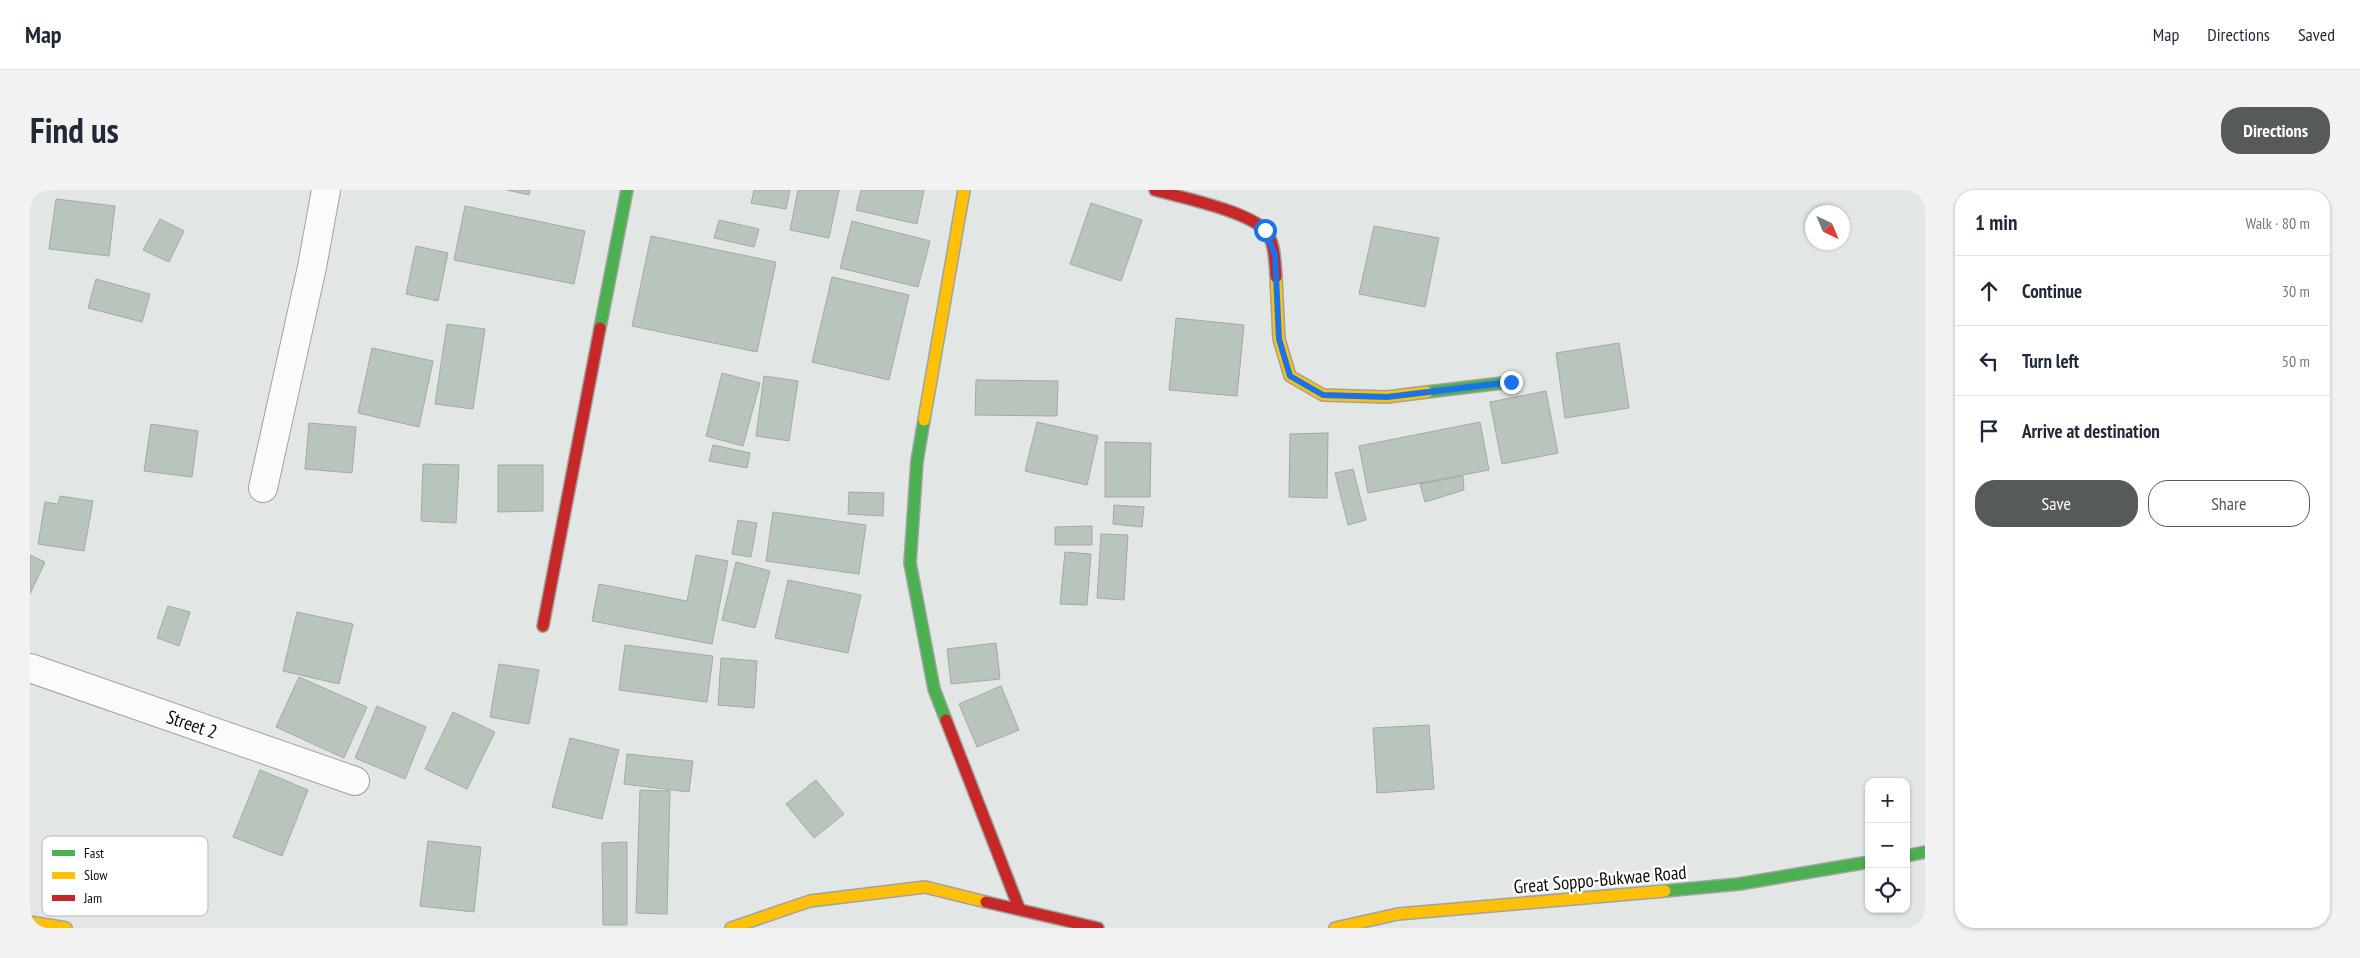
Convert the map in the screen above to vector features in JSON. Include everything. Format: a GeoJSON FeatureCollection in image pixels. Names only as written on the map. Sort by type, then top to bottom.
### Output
{"type":"FeatureCollection","features":[{"type":"Feature","properties":{"kind":"street"},"geometry":{"type":"LineString","coordinates":[[263,488],[312,267],[326,190]]}},
{"type":"Feature","properties":{"kind":"street"},"geometry":{"type":"LineString","coordinates":[[542,626],[627,190]]}},
{"type":"Feature","properties":{"kind":"street"},"geometry":{"type":"LineString","coordinates":[[964,190],[917,461],[910,563],[934,689],[1019,908]]}},
{"type":"Feature","properties":{"kind":"street"},"geometry":{"type":"LineString","coordinates":[[1156,190],[1246,217],[1265,230],[1275,255],[1279,339],[1290,376],[1323,395],[1387,397],[1511,382]]}},
{"type":"Feature","properties":{"kind":"street","name":"Street 2"},"geometry":{"type":"LineString","coordinates":[[30,668],[355,781]]}},
{"type":"Feature","properties":{"kind":"street"},"geometry":{"type":"LineString","coordinates":[[1910,855],[1925,852]]}},
{"type":"Feature","properties":{"kind":"street","name":"Great Soppo-Bukwae Road"},"geometry":{"type":"LineString","coordinates":[[1335,928],[1398,914],[1740,884],[1865,863]]}},
{"type":"Feature","properties":{"kind":"street"},"geometry":{"type":"LineString","coordinates":[[731,928],[810,901],[925,887],[1098,928]]}},
{"type":"Feature","properties":{"kind":"street"},"geometry":{"type":"LineString","coordinates":[[30,922],[66,928]]}},
{"type":"Feature","properties":{"kind":"building"},"geometry":{"type":"Polygon","coordinates":[[[507,190],[530,190],[529,195],[507,190]]]}},
{"type":"Feature","properties":{"kind":"building"},"geometry":{"type":"Polygon","coordinates":[[[754,190],[790,190],[786,209],[751,203],[754,190]]]}},
{"type":"Feature","properties":{"kind":"building"},"geometry":{"type":"Polygon","coordinates":[[[798,190],[839,190],[829,238],[790,230],[798,190]]]}},
{"type":"Feature","properties":{"kind":"building"},"geometry":{"type":"Polygon","coordinates":[[[861,190],[924,190],[917,224],[856,210],[861,190]]]}},
{"type":"Feature","properties":{"kind":"building"},"geometry":{"type":"Polygon","coordinates":[[[56,199],[115,206],[109,256],[49,249],[56,199]]]}},
{"type":"Feature","properties":{"kind":"building"},"geometry":{"type":"Polygon","coordinates":[[[1091,203],[1142,220],[1121,281],[1070,264],[1091,203]]]}},
{"type":"Feature","properties":{"kind":"building"},"geometry":{"type":"Polygon","coordinates":[[[465,206],[585,231],[574,284],[454,260],[465,206]]]}},
{"type":"Feature","properties":{"kind":"building"},"geometry":{"type":"Polygon","coordinates":[[[160,219],[184,231],[169,262],[143,250],[160,219]]]}},
{"type":"Feature","properties":{"kind":"building"},"geometry":{"type":"Polygon","coordinates":[[[719,220],[759,229],[754,247],[714,238],[719,220]]]}},
{"type":"Feature","properties":{"kind":"building"},"geometry":{"type":"Polygon","coordinates":[[[852,221],[930,241],[918,287],[840,268],[852,221]]]}},
{"type":"Feature","properties":{"kind":"building"},"geometry":{"type":"Polygon","coordinates":[[[1374,226],[1439,238],[1425,307],[1359,294],[1374,226]]]}},
{"type":"Feature","properties":{"kind":"building"},"geometry":{"type":"Polygon","coordinates":[[[651,236],[776,262],[757,352],[632,326],[651,236]]]}},
{"type":"Feature","properties":{"kind":"building"},"geometry":{"type":"Polygon","coordinates":[[[416,246],[448,253],[438,301],[406,294],[416,246]]]}},
{"type":"Feature","properties":{"kind":"building"},"geometry":{"type":"Polygon","coordinates":[[[832,277],[909,295],[889,380],[812,362],[832,277]]]}},
{"type":"Feature","properties":{"kind":"building"},"geometry":{"type":"Polygon","coordinates":[[[96,279],[150,294],[142,322],[88,308],[96,279]]]}},
{"type":"Feature","properties":{"kind":"building"},"geometry":{"type":"Polygon","coordinates":[[[1176,318],[1244,325],[1237,396],[1169,390],[1176,318]]]}},
{"type":"Feature","properties":{"kind":"building"},"geometry":{"type":"Polygon","coordinates":[[[447,324],[485,329],[473,409],[435,404],[447,324]]]}},
{"type":"Feature","properties":{"kind":"building"},"geometry":{"type":"Polygon","coordinates":[[[1619,343],[1629,408],[1565,418],[1556,353],[1619,343]]]}},
{"type":"Feature","properties":{"kind":"building"},"geometry":{"type":"Polygon","coordinates":[[[372,348],[433,361],[419,427],[358,413],[372,348]]]}},
{"type":"Feature","properties":{"kind":"building"},"geometry":{"type":"Polygon","coordinates":[[[722,373],[760,383],[743,446],[706,436],[722,373]]]}},
{"type":"Feature","properties":{"kind":"building"},"geometry":{"type":"Polygon","coordinates":[[[764,376],[798,381],[789,441],[756,436],[764,376]]]}},
{"type":"Feature","properties":{"kind":"building"},"geometry":{"type":"Polygon","coordinates":[[[976,380],[1058,381],[1057,416],[975,415],[976,380]]]}},
{"type":"Feature","properties":{"kind":"building"},"geometry":{"type":"Polygon","coordinates":[[[1546,391],[1558,453],[1502,464],[1490,402],[1546,391]]]}},
{"type":"Feature","properties":{"kind":"building"},"geometry":{"type":"Polygon","coordinates":[[[1037,422],[1098,436],[1087,485],[1025,471],[1037,422]]]}},
{"type":"Feature","properties":{"kind":"building"},"geometry":{"type":"Polygon","coordinates":[[[1480,422],[1489,470],[1368,493],[1359,446],[1480,422]]]}},
{"type":"Feature","properties":{"kind":"building"},"geometry":{"type":"Polygon","coordinates":[[[309,423],[356,427],[352,473],[305,469],[309,423]]]}},
{"type":"Feature","properties":{"kind":"building"},"geometry":{"type":"Polygon","coordinates":[[[151,424],[198,431],[192,477],[144,471],[151,424]]]}},
{"type":"Feature","properties":{"kind":"building"},"geometry":{"type":"Polygon","coordinates":[[[1328,433],[1327,498],[1289,497],[1290,434],[1328,433]]]}},
{"type":"Feature","properties":{"kind":"building"},"geometry":{"type":"Polygon","coordinates":[[[1105,442],[1151,443],[1150,497],[1105,497],[1105,442]]]}},
{"type":"Feature","properties":{"kind":"building"},"geometry":{"type":"Polygon","coordinates":[[[713,445],[750,453],[747,468],[709,461],[713,445]]]}},
{"type":"Feature","properties":{"kind":"building"},"geometry":{"type":"Polygon","coordinates":[[[423,464],[459,465],[456,523],[421,521],[423,464]]]}},
{"type":"Feature","properties":{"kind":"building"},"geometry":{"type":"Polygon","coordinates":[[[498,465],[543,465],[543,511],[498,512],[498,465]]]}},
{"type":"Feature","properties":{"kind":"building"},"geometry":{"type":"Polygon","coordinates":[[[1353,469],[1366,520],[1348,525],[1335,473],[1353,469]]]}},
{"type":"Feature","properties":{"kind":"building"},"geometry":{"type":"Polygon","coordinates":[[[1463,476],[1464,490],[1425,502],[1420,484],[1463,476]]]}},
{"type":"Feature","properties":{"kind":"building"},"geometry":{"type":"Polygon","coordinates":[[[849,492],[884,493],[883,516],[848,514],[849,492]]]}},
{"type":"Feature","properties":{"kind":"building"},"geometry":{"type":"Polygon","coordinates":[[[60,496],[93,501],[84,551],[38,544],[45,502],[58,504],[60,496]]]}},
{"type":"Feature","properties":{"kind":"building"},"geometry":{"type":"Polygon","coordinates":[[[1114,505],[1144,507],[1142,527],[1113,524],[1114,505]]]}},
{"type":"Feature","properties":{"kind":"building"},"geometry":{"type":"Polygon","coordinates":[[[773,512],[866,525],[859,574],[766,561],[773,512]]]}},
{"type":"Feature","properties":{"kind":"building"},"geometry":{"type":"Polygon","coordinates":[[[738,520],[757,523],[751,557],[732,554],[738,520]]]}},
{"type":"Feature","properties":{"kind":"building"},"geometry":{"type":"Polygon","coordinates":[[[1092,526],[1092,545],[1055,545],[1055,527],[1092,526]]]}},
{"type":"Feature","properties":{"kind":"building"},"geometry":{"type":"Polygon","coordinates":[[[1101,534],[1128,535],[1124,600],[1097,598],[1101,534]]]}},
{"type":"Feature","properties":{"kind":"building"},"geometry":{"type":"Polygon","coordinates":[[[1065,552],[1091,554],[1087,605],[1060,604],[1065,552]]]}},
{"type":"Feature","properties":{"kind":"building"},"geometry":{"type":"Polygon","coordinates":[[[30,555],[45,562],[30,594],[30,555]]]}},
{"type":"Feature","properties":{"kind":"building"},"geometry":{"type":"Polygon","coordinates":[[[696,555],[728,561],[712,644],[592,621],[599,584],[687,601],[696,555]]]}},
{"type":"Feature","properties":{"kind":"building"},"geometry":{"type":"Polygon","coordinates":[[[736,562],[770,571],[755,628],[722,620],[736,562]]]}},
{"type":"Feature","properties":{"kind":"building"},"geometry":{"type":"Polygon","coordinates":[[[788,580],[861,595],[848,653],[775,638],[788,580]]]}},
{"type":"Feature","properties":{"kind":"building"},"geometry":{"type":"Polygon","coordinates":[[[168,606],[190,612],[179,646],[157,638],[168,606]]]}},
{"type":"Feature","properties":{"kind":"building"},"geometry":{"type":"Polygon","coordinates":[[[297,612],[353,624],[339,684],[283,671],[297,612]]]}},
{"type":"Feature","properties":{"kind":"building"},"geometry":{"type":"Polygon","coordinates":[[[996,643],[1000,679],[951,684],[947,649],[996,643]]]}},
{"type":"Feature","properties":{"kind":"building"},"geometry":{"type":"Polygon","coordinates":[[[625,645],[713,656],[707,702],[619,690],[625,645]]]}},
{"type":"Feature","properties":{"kind":"building"},"geometry":{"type":"Polygon","coordinates":[[[721,658],[757,661],[754,708],[718,705],[721,658]]]}},
{"type":"Feature","properties":{"kind":"building"},"geometry":{"type":"Polygon","coordinates":[[[499,664],[539,670],[529,724],[490,717],[499,664]]]}},
{"type":"Feature","properties":{"kind":"building"},"geometry":{"type":"Polygon","coordinates":[[[299,677],[367,707],[344,758],[276,727],[299,677]]]}},
{"type":"Feature","properties":{"kind":"building"},"geometry":{"type":"Polygon","coordinates":[[[1001,686],[1019,730],[977,747],[959,704],[1001,686]]]}},
{"type":"Feature","properties":{"kind":"building"},"geometry":{"type":"Polygon","coordinates":[[[377,706],[426,727],[405,779],[355,758],[377,706]]]}},
{"type":"Feature","properties":{"kind":"building"},"geometry":{"type":"Polygon","coordinates":[[[453,712],[495,732],[467,789],[425,769],[453,712]]]}},
{"type":"Feature","properties":{"kind":"building"},"geometry":{"type":"Polygon","coordinates":[[[1429,725],[1434,789],[1377,793],[1373,728],[1429,725]]]}},
{"type":"Feature","properties":{"kind":"building"},"geometry":{"type":"Polygon","coordinates":[[[570,738],[619,750],[602,819],[552,807],[570,738]]]}},
{"type":"Feature","properties":{"kind":"building"},"geometry":{"type":"Polygon","coordinates":[[[627,754],[693,761],[689,792],[624,784],[627,754]]]}},
{"type":"Feature","properties":{"kind":"building"},"geometry":{"type":"Polygon","coordinates":[[[260,770],[308,790],[282,856],[233,837],[260,770]]]}},
{"type":"Feature","properties":{"kind":"building"},"geometry":{"type":"Polygon","coordinates":[[[816,780],[844,814],[814,838],[786,804],[816,780]]]}},
{"type":"Feature","properties":{"kind":"building"},"geometry":{"type":"Polygon","coordinates":[[[640,790],[670,791],[667,914],[636,913],[640,790]]]}},
{"type":"Feature","properties":{"kind":"building"},"geometry":{"type":"Polygon","coordinates":[[[428,841],[481,847],[474,912],[420,906],[428,841]]]}},
{"type":"Feature","properties":{"kind":"building"},"geometry":{"type":"Polygon","coordinates":[[[627,842],[627,925],[603,925],[602,843],[627,842]]]}},
{"type":"Feature","properties":{"kind":"traffic: fast"},"geometry":{"type":"LineString","coordinates":[[600,328],[627,190]]}},
{"type":"Feature","properties":{"kind":"traffic: fast"},"geometry":{"type":"LineString","coordinates":[[1427,392],[1511,382]]}},
{"type":"Feature","properties":{"kind":"traffic: fast"},"geometry":{"type":"LineString","coordinates":[[924,420],[917,461],[910,563],[934,689],[946,720]]}},
{"type":"Feature","properties":{"kind":"traffic: fast"},"geometry":{"type":"LineString","coordinates":[[1910,855],[1925,852]]}},
{"type":"Feature","properties":{"kind":"traffic: fast"},"geometry":{"type":"LineString","coordinates":[[1665,891],[1739,884],[1865,863]]}},
{"type":"Feature","properties":{"kind":"traffic: slow"},"geometry":{"type":"LineString","coordinates":[[924,420],[964,190]]}},
{"type":"Feature","properties":{"kind":"traffic: slow"},"geometry":{"type":"LineString","coordinates":[[1276,277],[1279,339],[1290,376],[1323,395],[1387,397],[1427,392]]}},
{"type":"Feature","properties":{"kind":"traffic: slow"},"geometry":{"type":"LineString","coordinates":[[731,928],[810,901],[925,887],[986,902]]}},
{"type":"Feature","properties":{"kind":"traffic: slow"},"geometry":{"type":"LineString","coordinates":[[1335,928],[1398,914],[1665,891]]}},
{"type":"Feature","properties":{"kind":"traffic: slow"},"geometry":{"type":"LineString","coordinates":[[30,922],[66,928]]}},
{"type":"Feature","properties":{"kind":"traffic: jam"},"geometry":{"type":"LineString","coordinates":[[1155,190],[1228,210],[1254,222],[1264,229],[1272,245],[1276,277]]}},
{"type":"Feature","properties":{"kind":"traffic: jam"},"geometry":{"type":"LineString","coordinates":[[543,626],[600,328]]}},
{"type":"Feature","properties":{"kind":"traffic: jam"},"geometry":{"type":"LineString","coordinates":[[946,720],[1019,908]]}},
{"type":"Feature","properties":{"kind":"traffic: jam"},"geometry":{"type":"LineString","coordinates":[[986,902],[1098,928]]}},
{"type":"Feature","properties":{"kind":"route"},"geometry":{"type":"LineString","coordinates":[[1265,230],[1275,255],[1279,339],[1290,376],[1323,395],[1387,397],[1511,382]]}}]}
